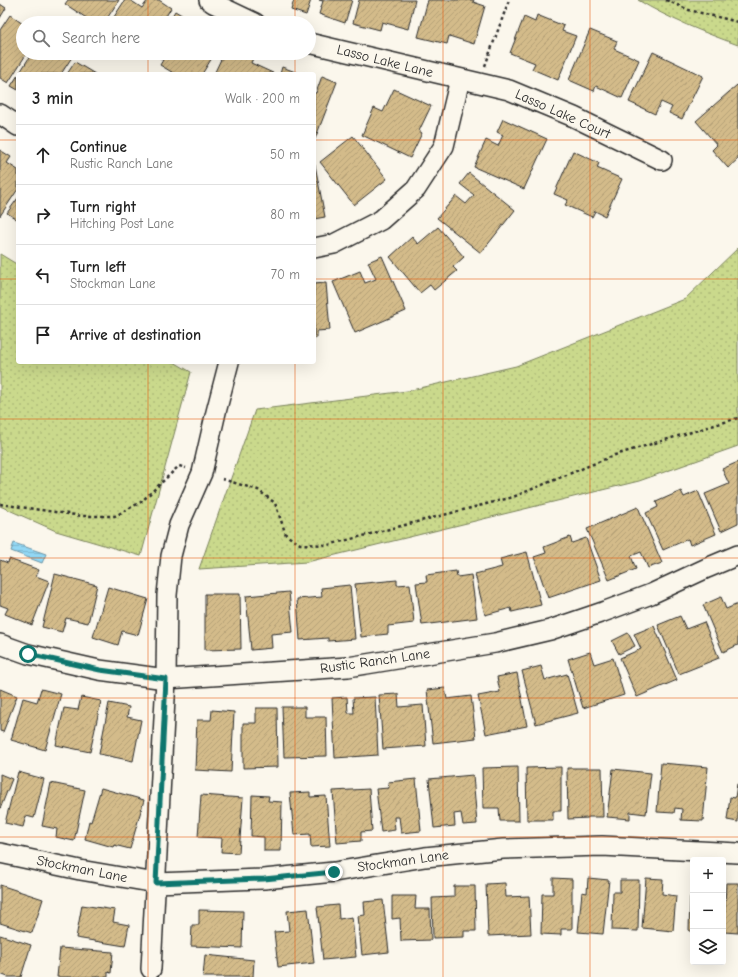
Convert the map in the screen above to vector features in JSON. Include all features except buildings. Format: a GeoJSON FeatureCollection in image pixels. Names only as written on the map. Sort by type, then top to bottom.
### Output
{"type":"FeatureCollection","features":[{"type":"Feature","properties":{"kind":"street"},"geometry":{"type":"LineString","coordinates":[[209,0],[240,16]]}},
{"type":"Feature","properties":{"kind":"street","name":"Lasso Lake Lane"},"geometry":{"type":"LineString","coordinates":[[316,45],[460,79]]}},
{"type":"Feature","properties":{"kind":"street"},"geometry":{"type":"LineString","coordinates":[[316,248],[334,244],[381,220],[416,189],[444,146],[460,79]]}},
{"type":"Feature","properties":{"kind":"street","name":"Lasso Lake Court"},"geometry":{"type":"LineString","coordinates":[[460,79],[509,90],[574,117],[662,160]]}},
{"type":"Feature","properties":{"kind":"street"},"geometry":{"type":"LineString","coordinates":[[0,114],[16,125]]}},
{"type":"Feature","properties":{"kind":"street"},"geometry":{"type":"LineString","coordinates":[[151,969],[166,679],[167,594],[171,556],[179,525],[202,473],[216,412],[229,364]]}},
{"type":"Feature","properties":{"kind":"street","name":"Rustic Ranch Lane"},"geometry":{"type":"LineString","coordinates":[[0,644],[28,654],[100,670],[166,679],[348,667],[496,643],[550,630],[651,594],[738,555]]}},
{"type":"Feature","properties":{"kind":"street","name":"Stockman Lane"},"geometry":{"type":"LineString","coordinates":[[0,853],[80,870],[156,883],[264,879],[334,872],[425,857],[503,849],[602,846],[738,853]]}},
{"type":"Feature","properties":{"kind":"path"},"geometry":{"type":"LineString","coordinates":[[480,84],[509,0]]}},
{"type":"Feature","properties":{"kind":"path"},"geometry":{"type":"LineString","coordinates":[[666,0],[689,10],[738,22]]}},
{"type":"Feature","properties":{"kind":"path"},"geometry":{"type":"LineString","coordinates":[[222,479],[258,490],[275,503],[286,535],[300,544],[328,545],[514,497],[615,455],[738,418]]}},
{"type":"Feature","properties":{"kind":"path"},"geometry":{"type":"LineString","coordinates":[[0,504],[82,516],[115,516],[141,502],[179,466],[186,468]]}},
{"type":"Feature","properties":{"kind":"green space"},"geometry":{"type":"Polygon","coordinates":[[[638,0],[738,0],[738,45],[674,19],[638,0]]]}},
{"type":"Feature","properties":{"kind":"green space"},"geometry":{"type":"Polygon","coordinates":[[[738,248],[738,446],[639,481],[307,562],[199,569],[255,410],[407,391],[516,366],[685,299],[738,248]]]}},
{"type":"Feature","properties":{"kind":"green space"},"geometry":{"type":"Polygon","coordinates":[[[0,254],[16,264],[16,364],[177,364],[191,372],[141,556],[56,531],[0,506],[0,254]]]}},
{"type":"Feature","properties":{"kind":"water"},"geometry":{"type":"Polygon","coordinates":[[[14,543],[46,554],[42,563],[11,551],[14,543]]]}},
{"type":"Feature","properties":{"kind":"route"},"geometry":{"type":"LineString","coordinates":[[28,654],[100,670],[166,679],[156,883],[264,879],[334,872]]}}]}
